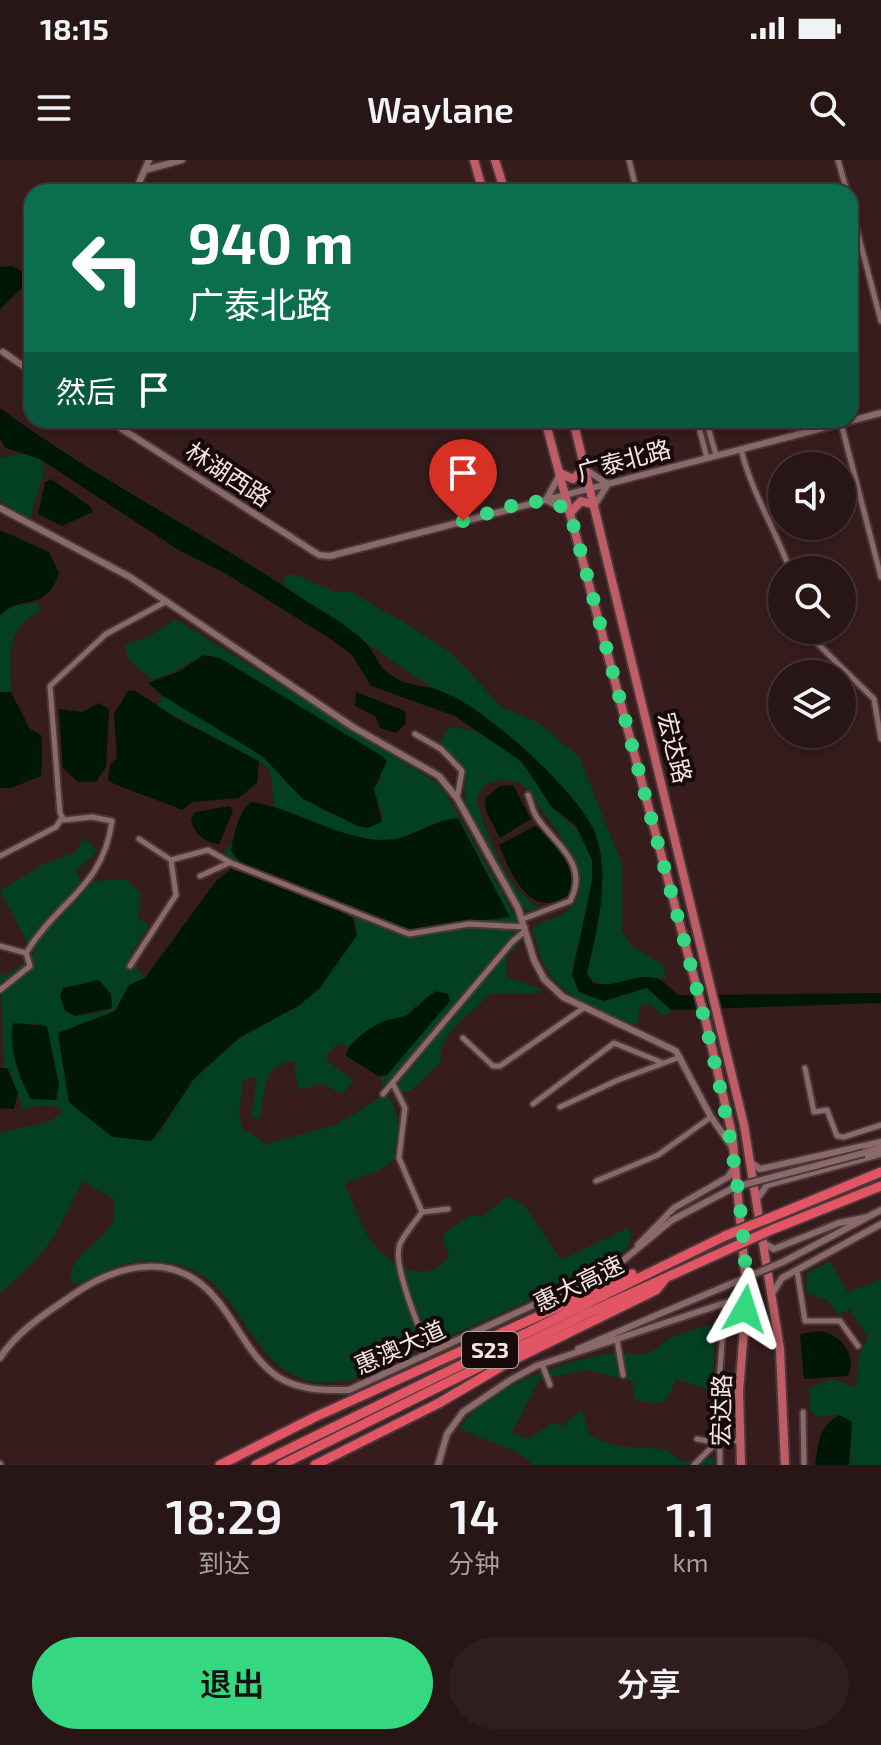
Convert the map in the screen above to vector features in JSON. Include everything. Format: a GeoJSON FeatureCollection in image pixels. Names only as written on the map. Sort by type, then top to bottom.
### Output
{"type":"FeatureCollection","features":[{"type":"Feature","properties":{"kind":"highway","name":"惠大高速"},"geometry":{"type":"LineString","coordinates":[[256,1465],[658,1267],[881,1172]]}},
{"type":"Feature","properties":{"kind":"highway","name":"惠大高速"},"geometry":{"type":"LineString","coordinates":[[281,1465],[667,1277],[771,1230],[881,1186]]}},
{"type":"Feature","properties":{"kind":"highway"},"geometry":{"type":"LineString","coordinates":[[220,1465],[315,1417],[577,1298],[635,1272],[658,1267]]}},
{"type":"Feature","properties":{"kind":"highway"},"geometry":{"type":"LineString","coordinates":[[315,1465],[439,1403],[507,1363],[656,1290],[667,1277]]}},
{"type":"Feature","properties":{"kind":"main road"},"geometry":{"type":"LineString","coordinates":[[474,160],[481,184]]}},
{"type":"Feature","properties":{"kind":"main road"},"geometry":{"type":"LineString","coordinates":[[495,160],[502,184]]}},
{"type":"Feature","properties":{"kind":"main road","name":"宏达路"},"geometry":{"type":"LineString","coordinates":[[547,428],[706,1022],[733,1149],[747,1320],[739,1391],[741,1465]]}},
{"type":"Feature","properties":{"kind":"main road","name":"宏达路"},"geometry":{"type":"LineString","coordinates":[[575,428],[720,1021],[749,1159],[782,1373],[785,1465]]}},
{"type":"Feature","properties":{"kind":"main road"},"geometry":{"type":"LineString","coordinates":[[559,472],[573,479],[585,468]]}},
{"type":"Feature","properties":{"kind":"main road"},"geometry":{"type":"LineString","coordinates":[[570,513],[581,501],[594,506]]}},
{"type":"Feature","properties":{"kind":"street"},"geometry":{"type":"LineString","coordinates":[[139,184],[149,160]]}},
{"type":"Feature","properties":{"kind":"street"},"geometry":{"type":"LineString","coordinates":[[145,170],[182,160]]}},
{"type":"Feature","properties":{"kind":"street"},"geometry":{"type":"LineString","coordinates":[[629,160],[635,184]]}},
{"type":"Feature","properties":{"kind":"street"},"geometry":{"type":"LineString","coordinates":[[838,160],[845,184]]}},
{"type":"Feature","properties":{"kind":"street"},"geometry":{"type":"LineString","coordinates":[[858,234],[881,321]]}},
{"type":"Feature","properties":{"kind":"street"},"geometry":{"type":"LineString","coordinates":[[1,354],[24,365]]}},
{"type":"Feature","properties":{"kind":"street","name":"广泰北路"},"geometry":{"type":"LineString","coordinates":[[858,419],[881,413]]}},
{"type":"Feature","properties":{"kind":"street","name":"林湖西路"},"geometry":{"type":"LineString","coordinates":[[121,428],[319,555],[330,556]]}},
{"type":"Feature","properties":{"kind":"street"},"geometry":{"type":"LineString","coordinates":[[699,428],[707,458]]}},
{"type":"Feature","properties":{"kind":"street"},"geometry":{"type":"LineString","coordinates":[[708,428],[716,455]]}},
{"type":"Feature","properties":{"kind":"street","name":"广泰北路"},"geometry":{"type":"LineString","coordinates":[[330,556],[822,428]]}},
{"type":"Feature","properties":{"kind":"street"},"geometry":{"type":"LineString","coordinates":[[842,428],[881,577]]}},
{"type":"Feature","properties":{"kind":"street"},"geometry":{"type":"LineString","coordinates":[[741,449],[748,478],[773,524],[785,556]]}},
{"type":"Feature","properties":{"kind":"street"},"geometry":{"type":"LineString","coordinates":[[585,468],[608,484],[594,506]]}},
{"type":"Feature","properties":{"kind":"street"},"geometry":{"type":"LineString","coordinates":[[559,472],[555,487],[546,500],[561,505],[570,513]]}},
{"type":"Feature","properties":{"kind":"street"},"geometry":{"type":"LineString","coordinates":[[0,508],[168,601],[353,727],[439,776],[457,798],[525,926],[534,960],[544,979],[563,997],[676,1051],[711,1117],[733,1149]]}},
{"type":"Feature","properties":{"kind":"street"},"geometry":{"type":"LineString","coordinates":[[0,856],[56,827],[62,818],[50,686],[106,634],[168,601]]}},
{"type":"Feature","properties":{"kind":"street"},"geometry":{"type":"LineString","coordinates":[[819,644],[874,699],[881,739]]}},
{"type":"Feature","properties":{"kind":"street"},"geometry":{"type":"LineString","coordinates":[[415,734],[441,749],[462,771],[457,798]]}},
{"type":"Feature","properties":{"kind":"street"},"geometry":{"type":"LineString","coordinates":[[383,1094],[525,926],[570,901],[574,884],[565,847],[537,818],[528,795]]}},
{"type":"Feature","properties":{"kind":"street"},"geometry":{"type":"LineString","coordinates":[[26,953],[57,910],[82,889],[104,860],[112,821],[92,817],[62,818]]}},
{"type":"Feature","properties":{"kind":"street"},"geometry":{"type":"LineString","coordinates":[[139,839],[171,860],[208,850],[230,862],[409,934],[469,924],[525,926]]}},
{"type":"Feature","properties":{"kind":"street"},"geometry":{"type":"LineString","coordinates":[[130,966],[176,895],[171,860]]}},
{"type":"Feature","properties":{"kind":"street"},"geometry":{"type":"LineString","coordinates":[[200,876],[230,862]]}},
{"type":"Feature","properties":{"kind":"street"},"geometry":{"type":"LineString","coordinates":[[0,946],[26,953]]}},
{"type":"Feature","properties":{"kind":"street"},"geometry":{"type":"LineString","coordinates":[[0,990],[30,966],[26,953]]}},
{"type":"Feature","properties":{"kind":"street"},"geometry":{"type":"LineString","coordinates":[[463,1038],[493,1066],[500,1066],[585,1007]]}},
{"type":"Feature","properties":{"kind":"street"},"geometry":{"type":"LineString","coordinates":[[533,1104],[614,1043],[663,1063]]}},
{"type":"Feature","properties":{"kind":"street"},"geometry":{"type":"LineString","coordinates":[[560,1107],[680,1057]]}},
{"type":"Feature","properties":{"kind":"street"},"geometry":{"type":"LineString","coordinates":[[805,1068],[814,1112],[827,1110],[837,1136],[844,1137],[881,1125]]}},
{"type":"Feature","properties":{"kind":"street"},"geometry":{"type":"LineString","coordinates":[[393,1083],[405,1108],[399,1158],[422,1212]]}},
{"type":"Feature","properties":{"kind":"street"},"geometry":{"type":"LineString","coordinates":[[596,1181],[658,1155],[711,1117]]}},
{"type":"Feature","properties":{"kind":"street"},"geometry":{"type":"LineString","coordinates":[[749,1159],[753,1166],[760,1169],[881,1148]]}},
{"type":"Feature","properties":{"kind":"street"},"geometry":{"type":"LineString","coordinates":[[633,1251],[672,1220],[735,1187],[881,1148]]}},
{"type":"Feature","properties":{"kind":"street"},"geometry":{"type":"LineString","coordinates":[[756,1203],[759,1193],[767,1185],[881,1148]]}},
{"type":"Feature","properties":{"kind":"street"},"geometry":{"type":"LineString","coordinates":[[633,1251],[657,1221],[728,1177],[735,1161]]}},
{"type":"Feature","properties":{"kind":"street"},"geometry":{"type":"LineString","coordinates":[[431,1354],[413,1317],[397,1256],[399,1245],[422,1212],[448,1209]]}},
{"type":"Feature","properties":{"kind":"street"},"geometry":{"type":"LineString","coordinates":[[567,1356],[783,1262],[881,1210]]}},
{"type":"Feature","properties":{"kind":"street"},"geometry":{"type":"LineString","coordinates":[[762,1242],[774,1249],[839,1223],[868,1217]]}},
{"type":"Feature","properties":{"kind":"street"},"geometry":{"type":"LineString","coordinates":[[772,1301],[777,1283],[881,1224]]}},
{"type":"Feature","properties":{"kind":"street","name":"惠澳大道"},"geometry":{"type":"LineString","coordinates":[[0,1358],[21,1333],[93,1281],[115,1270],[138,1266],[165,1268],[202,1284],[263,1365],[302,1387],[359,1388],[589,1281],[614,1268],[633,1251]]}},
{"type":"Feature","properties":{"kind":"street"},"geometry":{"type":"LineString","coordinates":[[797,1271],[805,1321],[840,1321],[858,1346]]}},
{"type":"Feature","properties":{"kind":"street"},"geometry":{"type":"LineString","coordinates":[[720,1465],[719,1383],[725,1303]]}},
{"type":"Feature","properties":{"kind":"street"},"geometry":{"type":"LineString","coordinates":[[438,1465],[447,1434],[471,1404],[542,1364],[725,1303],[740,1304],[747,1320]]}},
{"type":"Feature","properties":{"kind":"street"},"geometry":{"type":"LineString","coordinates":[[617,1340],[623,1375]]}},
{"type":"Feature","properties":{"kind":"street"},"geometry":{"type":"LineString","coordinates":[[542,1364],[550,1385]]}},
{"type":"Feature","properties":{"kind":"street"},"geometry":{"type":"LineString","coordinates":[[803,1412],[804,1465]]}},
{"type":"Feature","properties":{"kind":"street"},"geometry":{"type":"LineString","coordinates":[[697,1439],[718,1443],[741,1440]]}},
{"type":"Feature","properties":{"kind":"street"},"geometry":{"type":"LineString","coordinates":[[694,1465],[718,1443]]}},
{"type":"Feature","properties":{"kind":"green space"},"geometry":{"type":"Polygon","coordinates":[[[26,453],[40,459],[45,469],[30,518],[20,515],[0,500],[0,458],[26,453]]]}},
{"type":"Feature","properties":{"kind":"green space"},"geometry":{"type":"Polygon","coordinates":[[[288,575],[297,575],[335,592],[350,591],[408,625],[450,652],[502,707],[539,723],[579,757],[622,864],[622,931],[632,946],[663,965],[666,977],[605,985],[592,980],[587,974],[602,880],[600,856],[556,782],[521,745],[285,587],[283,580],[288,575]]]}},
{"type":"Feature","properties":{"kind":"green space"},"geometry":{"type":"Polygon","coordinates":[[[38,603],[41,609],[25,621],[14,637],[10,655],[11,692],[0,692],[0,615],[9,606],[38,603]]]}},
{"type":"Feature","properties":{"kind":"green space"},"geometry":{"type":"Polygon","coordinates":[[[176,619],[442,786],[516,918],[517,948],[507,954],[507,977],[542,989],[539,993],[490,993],[450,1032],[441,1062],[412,1090],[395,1094],[382,1085],[381,1077],[387,1075],[417,1003],[406,1016],[382,1022],[348,1047],[340,1043],[327,1054],[327,1061],[354,1081],[342,1094],[323,1084],[298,1089],[294,1061],[283,1064],[270,1074],[259,1119],[251,1117],[257,1080],[251,1077],[243,1081],[239,1115],[242,1128],[266,1144],[335,1125],[387,1094],[395,1109],[399,1128],[397,1154],[382,1168],[345,1184],[360,1222],[372,1242],[389,1259],[409,1270],[430,1271],[440,1266],[449,1256],[443,1239],[446,1231],[472,1215],[482,1217],[507,1196],[524,1205],[561,1260],[628,1228],[632,1235],[625,1251],[566,1284],[350,1381],[313,1382],[292,1374],[274,1362],[222,1292],[207,1278],[188,1268],[152,1261],[133,1263],[115,1267],[88,1282],[71,1282],[74,1264],[109,1228],[114,1215],[115,1200],[82,1181],[49,1243],[0,1293],[0,1133],[49,1122],[64,1111],[49,1105],[23,1109],[10,1071],[4,1068],[0,972],[5,976],[34,955],[0,891],[42,865],[76,852],[83,838],[98,850],[76,871],[81,882],[127,879],[140,892],[139,919],[149,925],[129,958],[145,978],[129,985],[115,1011],[58,1033],[69,1102],[112,1136],[160,1133],[193,1079],[239,1038],[300,1005],[356,935],[355,913],[230,861],[224,851],[232,843],[234,858],[411,929],[473,920],[503,920],[422,828],[387,840],[368,839],[329,830],[274,807],[271,771],[259,761],[157,706],[163,696],[262,756],[274,765],[287,784],[322,810],[368,828],[383,817],[374,789],[380,782],[382,756],[211,655],[151,679],[128,659],[125,645],[150,636],[176,619]],[[99,980],[63,988],[65,1006],[70,1011],[85,1015],[112,1008],[99,980]],[[19,1023],[11,1034],[31,1099],[56,1100],[41,1024],[19,1023]]]}},
{"type":"Feature","properties":{"kind":"green space"},"geometry":{"type":"Polygon","coordinates":[[[449,728],[484,735],[507,749],[525,766],[549,804],[577,830],[590,851],[592,888],[572,975],[611,1000],[639,987],[647,988],[671,1010],[669,1014],[663,1015],[647,1004],[640,1006],[638,1023],[632,1025],[566,991],[545,967],[533,928],[563,914],[578,898],[580,882],[576,865],[567,846],[523,785],[502,780],[484,787],[476,800],[500,861],[518,889],[542,909],[524,910],[473,819],[465,800],[464,769],[440,743],[449,728]]]}},
{"type":"Feature","properties":{"kind":"green space"},"geometry":{"type":"Polygon","coordinates":[[[830,1261],[848,1293],[881,1279],[881,1465],[849,1465],[852,1438],[840,1415],[817,1417],[810,1410],[809,1388],[832,1379],[856,1387],[859,1355],[868,1338],[850,1309],[839,1315],[827,1300],[806,1293],[807,1273],[830,1261]]]}},
{"type":"Feature","properties":{"kind":"green space"},"geometry":{"type":"Polygon","coordinates":[[[715,1324],[713,1391],[676,1379],[666,1401],[655,1404],[634,1399],[633,1381],[585,1370],[539,1380],[512,1433],[528,1439],[553,1423],[562,1426],[582,1410],[590,1436],[615,1446],[665,1449],[682,1462],[714,1457],[714,1465],[533,1465],[518,1453],[460,1427],[488,1399],[550,1369],[612,1353],[648,1353],[675,1336],[715,1324]]]}},
{"type":"Feature","properties":{"kind":"shaded area"},"geometry":{"type":"Polygon","coordinates":[[[12,266],[24,272],[24,286],[0,309],[0,267],[12,266]]]}},
{"type":"Feature","properties":{"kind":"shaded area"},"geometry":{"type":"Polygon","coordinates":[[[0,408],[24,425],[24,428],[29,428],[72,458],[343,624],[367,644],[380,665],[392,676],[456,698],[502,729],[525,750],[584,813],[599,847],[601,902],[587,974],[593,983],[610,984],[651,977],[661,980],[679,995],[881,993],[881,1003],[671,1010],[647,988],[603,1001],[579,992],[572,975],[592,881],[592,860],[576,826],[552,807],[522,762],[455,716],[371,686],[352,655],[332,640],[223,572],[180,551],[40,459],[6,448],[0,439],[0,408]]]}},
{"type":"Feature","properties":{"kind":"shaded area"},"geometry":{"type":"Polygon","coordinates":[[[51,479],[91,507],[93,512],[62,526],[38,514],[45,482],[51,479]]]}},
{"type":"Feature","properties":{"kind":"shaded area"},"geometry":{"type":"Polygon","coordinates":[[[0,530],[49,552],[59,573],[47,594],[16,605],[0,616],[0,530]]]}},
{"type":"Feature","properties":{"kind":"shaded area"},"geometry":{"type":"Polygon","coordinates":[[[203,655],[220,658],[382,756],[387,761],[374,789],[382,822],[368,828],[358,826],[303,799],[262,756],[163,696],[148,683],[180,671],[203,655]]]}},
{"type":"Feature","properties":{"kind":"shaded area"},"geometry":{"type":"Polygon","coordinates":[[[134,690],[176,718],[259,761],[257,783],[239,798],[192,802],[182,810],[108,780],[110,765],[117,758],[114,714],[128,691],[134,690]]]}},
{"type":"Feature","properties":{"kind":"shaded area"},"geometry":{"type":"Polygon","coordinates":[[[0,692],[11,692],[30,729],[41,735],[42,739],[41,776],[11,788],[0,788],[0,692]]]}},
{"type":"Feature","properties":{"kind":"shaded area"},"geometry":{"type":"Polygon","coordinates":[[[356,692],[405,711],[406,723],[396,733],[380,728],[375,716],[355,706],[356,692]]]}},
{"type":"Feature","properties":{"kind":"shaded area"},"geometry":{"type":"Polygon","coordinates":[[[99,703],[109,709],[106,767],[96,782],[78,782],[63,768],[59,709],[82,712],[99,703]]]}},
{"type":"Feature","properties":{"kind":"shaded area"},"geometry":{"type":"Polygon","coordinates":[[[513,785],[531,819],[500,838],[486,811],[485,798],[500,786],[513,785]]]}},
{"type":"Feature","properties":{"kind":"shaded area"},"geometry":{"type":"Polygon","coordinates":[[[251,802],[284,810],[348,834],[382,840],[402,837],[438,822],[458,818],[510,917],[411,929],[398,927],[240,862],[231,851],[240,818],[251,802]]]}},
{"type":"Feature","properties":{"kind":"shaded area"},"geometry":{"type":"Polygon","coordinates":[[[230,806],[233,811],[219,844],[205,839],[194,829],[191,820],[195,812],[230,806]]]}},
{"type":"Feature","properties":{"kind":"shaded area"},"geometry":{"type":"Polygon","coordinates":[[[535,826],[549,836],[563,854],[571,875],[570,892],[554,902],[534,900],[526,893],[513,875],[499,845],[535,826]]]}},
{"type":"Feature","properties":{"kind":"shaded area"},"geometry":{"type":"Polygon","coordinates":[[[231,869],[325,903],[353,918],[357,935],[320,988],[300,1005],[239,1038],[194,1079],[152,1141],[112,1137],[69,1102],[58,1033],[115,1011],[129,985],[145,978],[216,881],[231,869]]]}},
{"type":"Feature","properties":{"kind":"shaded area"},"geometry":{"type":"Polygon","coordinates":[[[99,980],[111,994],[112,1008],[75,1016],[65,1011],[60,995],[63,988],[99,980]]]}},
{"type":"Feature","properties":{"kind":"shaded area"},"geometry":{"type":"Polygon","coordinates":[[[436,991],[448,994],[450,1001],[387,1075],[378,1076],[346,1056],[351,1045],[362,1034],[382,1022],[407,1015],[436,991]]]}},
{"type":"Feature","properties":{"kind":"shaded area"},"geometry":{"type":"Polygon","coordinates":[[[13,1023],[47,1026],[59,1085],[56,1100],[31,1099],[16,1062],[12,1043],[13,1023]]]}},
{"type":"Feature","properties":{"kind":"shaded area"},"geometry":{"type":"Polygon","coordinates":[[[0,1068],[7,1068],[18,1093],[14,1109],[0,1108],[0,1068]]]}},
{"type":"Feature","properties":{"kind":"shaded area"},"geometry":{"type":"Polygon","coordinates":[[[819,1331],[834,1336],[845,1346],[851,1360],[848,1376],[804,1379],[800,1334],[819,1331]]]}},
{"type":"Feature","properties":{"kind":"shaded area"},"geometry":{"type":"Polygon","coordinates":[[[840,1415],[852,1422],[849,1465],[815,1465],[824,1430],[840,1415]]]}},
{"type":"Feature","properties":{"kind":"route"},"geometry":{"type":"LineString","coordinates":[[463,521],[546,500],[561,505],[570,513],[706,1022],[732,1134],[742,1215],[747,1320],[745,1309]]}}]}
